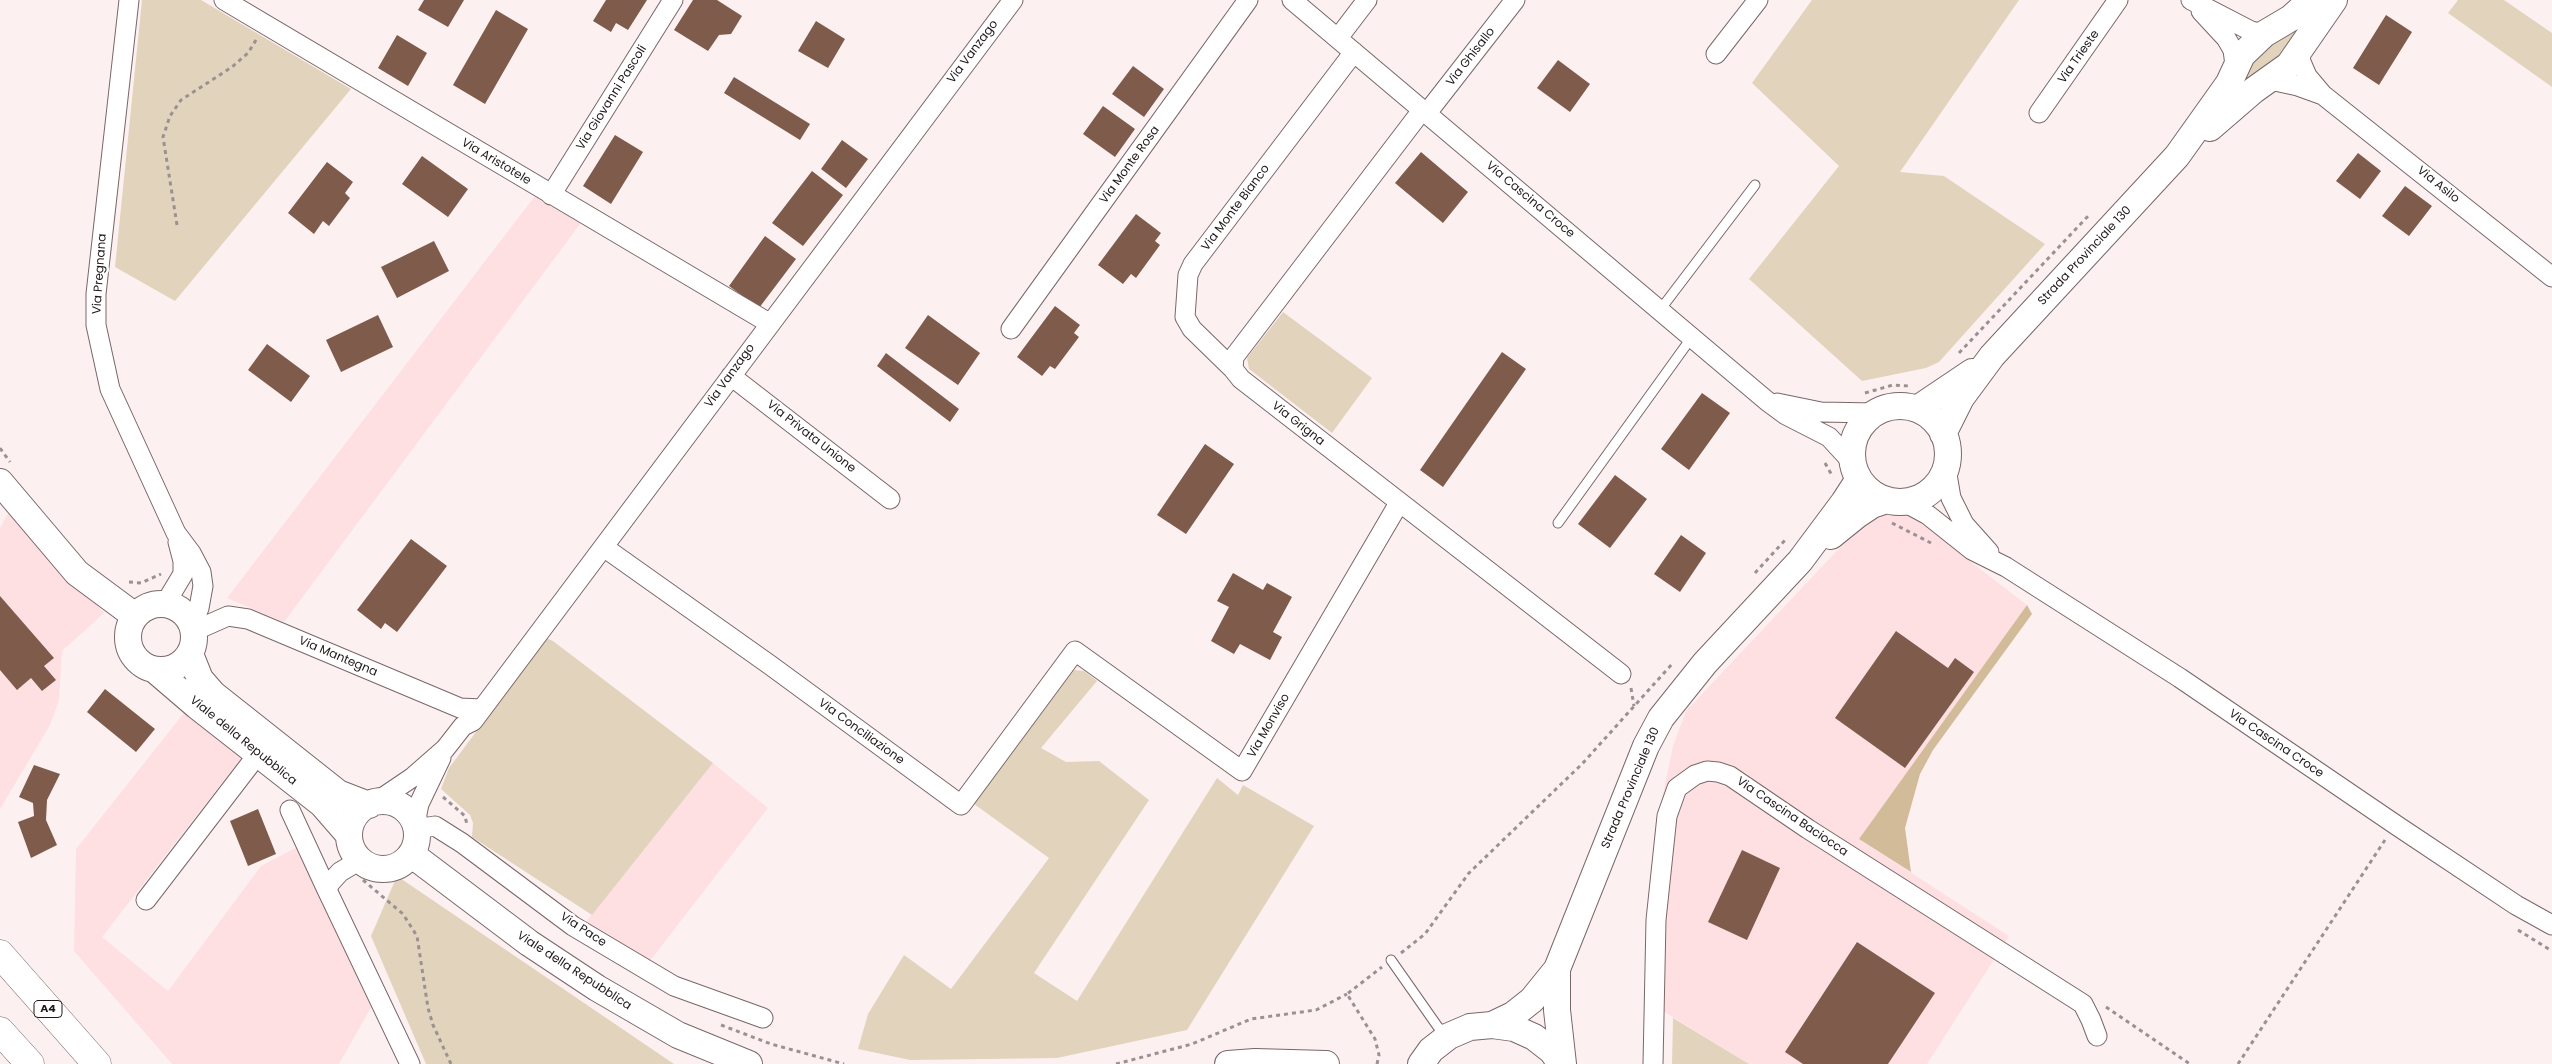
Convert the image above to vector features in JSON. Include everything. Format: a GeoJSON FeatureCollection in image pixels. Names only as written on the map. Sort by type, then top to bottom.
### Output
{"type":"FeatureCollection","features":[{"type":"Feature","properties":{"kind":"highway","name":"A4"},"geometry":{"type":"LineString","coordinates":[[0,954],[97,1064]]}},
{"type":"Feature","properties":{"kind":"highway"},"geometry":{"type":"LineString","coordinates":[[0,1030],[30,1064]]}},
{"type":"Feature","properties":{"kind":"street","name":"Via Pregnana"},"geometry":{"type":"LineString","coordinates":[[129,0],[96,294],[96,325],[110,389],[176,533],[183,561],[183,574]]}},
{"type":"Feature","properties":{"kind":"street","name":"Via Aristotele"},"geometry":{"type":"LineString","coordinates":[[224,0],[769,324]]}},
{"type":"Feature","properties":{"kind":"street","name":"Via Giovanni Pascoli"},"geometry":{"type":"LineString","coordinates":[[551,195],[673,0]]}},
{"type":"Feature","properties":{"kind":"street","name":"Via Vanzago"},"geometry":{"type":"LineString","coordinates":[[372,803],[413,777],[445,749],[463,726],[473,721],[482,710],[605,548],[769,324],[1012,0]]}},
{"type":"Feature","properties":{"kind":"street","name":"Via Monte Rosa"},"geometry":{"type":"LineString","coordinates":[[1011,329],[1248,0]]}},
{"type":"Feature","properties":{"kind":"street","name":"Via Cascina Croce"},"geometry":{"type":"LineString","coordinates":[[1292,0],[1767,401],[1786,415],[1829,437],[1856,471]]}},
{"type":"Feature","properties":{"kind":"street"},"geometry":{"type":"LineString","coordinates":[[1338,38],[1366,0]]}},
{"type":"Feature","properties":{"kind":"street","name":"Via Ghisallo"},"geometry":{"type":"LineString","coordinates":[[1425,111],[1515,0]]}},
{"type":"Feature","properties":{"kind":"street"},"geometry":{"type":"LineString","coordinates":[[1716,54],[1758,0]]}},
{"type":"Feature","properties":{"kind":"street","name":"Via Trieste"},"geometry":{"type":"LineString","coordinates":[[2039,113],[2118,0]]}},
{"type":"Feature","properties":{"kind":"street"},"geometry":{"type":"LineString","coordinates":[[2191,0],[2251,30],[2264,34]]}},
{"type":"Feature","properties":{"kind":"street"},"geometry":{"type":"LineString","coordinates":[[2191,0],[2226,38],[2233,50],[2236,65]]}},
{"type":"Feature","properties":{"kind":"street","name":"Strada Provinciale 130"},"geometry":{"type":"LineString","coordinates":[[2177,156],[2229,84],[2242,55],[2264,34],[2291,18],[2311,0]]}},
{"type":"Feature","properties":{"kind":"street","name":"Strada Provinciale 130"},"geometry":{"type":"LineString","coordinates":[[1944,434],[1961,398],[1992,356],[2177,156],[2254,90],[2289,65],[2334,0]]}},
{"type":"Feature","properties":{"kind":"street","name":"Via Asilo"},"geometry":{"type":"LineString","coordinates":[[2299,48],[2301,62],[2307,76],[2323,95],[2552,277]]}},
{"type":"Feature","properties":{"kind":"street","name":"Via Monte Bianco"},"geometry":{"type":"LineString","coordinates":[[1233,369],[1192,329],[1186,317],[1188,275],[1193,264],[1354,52]]}},
{"type":"Feature","properties":{"kind":"street","name":"Via Asilo"},"geometry":{"type":"LineString","coordinates":[[2270,80],[2298,86],[2323,95]]}},
{"type":"Feature","properties":{"kind":"street"},"geometry":{"type":"LineString","coordinates":[[1233,369],[1234,356],[1425,111]]}},
{"type":"Feature","properties":{"kind":"street","name":"Strada Provinciale 130"},"geometry":{"type":"LineString","coordinates":[[1917,397],[1954,385],[1992,356]]}},
{"type":"Feature","properties":{"kind":"street","name":"Via Grigna"},"geometry":{"type":"LineString","coordinates":[[1233,369],[1241,379],[1621,674]]}},
{"type":"Feature","properties":{"kind":"street","name":"Via Privata Unione"},"geometry":{"type":"LineString","coordinates":[[731,376],[890,499]]}},
{"type":"Feature","properties":{"kind":"street"},"geometry":{"type":"LineString","coordinates":[[1866,404],[1888,407],[1902,406],[1917,397],[1928,415],[1944,434],[1947,445],[1946,468]]}},
{"type":"Feature","properties":{"kind":"street","name":"Via Cascina Croce"},"geometry":{"type":"LineString","coordinates":[[1767,401],[1821,412],[1866,404]]}},
{"type":"Feature","properties":{"kind":"street","name":"Strada Provinciale 130"},"geometry":{"type":"LineString","coordinates":[[1492,1025],[1513,1015],[1532,1000],[1557,969],[1646,746],[1661,718],[1706,663],[1800,561],[1844,503],[1856,471],[1852,448],[1856,434],[1864,422],[1866,404]]}},
{"type":"Feature","properties":{"kind":"street","name":"Via Cascina Croce"},"geometry":{"type":"LineString","coordinates":[[1946,468],[1951,498],[1964,524],[2000,564]]}},
{"type":"Feature","properties":{"kind":"street","name":"Strada Provinciale 130"},"geometry":{"type":"LineString","coordinates":[[1844,503],[1872,505],[1918,499],[1940,481],[1946,468]]}},
{"type":"Feature","properties":{"kind":"street"},"geometry":{"type":"LineString","coordinates":[[1856,471],[1866,488],[1895,501]]}},
{"type":"Feature","properties":{"kind":"street"},"geometry":{"type":"LineString","coordinates":[[6,474],[77,573],[135,616]]}},
{"type":"Feature","properties":{"kind":"street","name":"Via Cascina Croce"},"geometry":{"type":"LineString","coordinates":[[1895,501],[1928,515],[1972,550],[2000,564],[2180,678],[2516,905],[2552,925]]}},
{"type":"Feature","properties":{"kind":"street","name":"Via Monviso"},"geometry":{"type":"LineString","coordinates":[[1075,651],[1242,771],[1399,503]]}},
{"type":"Feature","properties":{"kind":"street","name":"Via Pregnana"},"geometry":{"type":"LineString","coordinates":[[176,533],[191,553],[201,572],[203,586],[192,637]]}},
{"type":"Feature","properties":{"kind":"street","name":"Via Conciliazione"},"geometry":{"type":"LineString","coordinates":[[605,548],[770,665],[961,806],[1075,651]]}},
{"type":"Feature","properties":{"kind":"street"},"geometry":{"type":"LineString","coordinates":[[166,604],[183,574]]}},
{"type":"Feature","properties":{"kind":"street"},"geometry":{"type":"LineString","coordinates":[[154,604],[166,604],[182,611],[192,637],[175,667],[155,670],[140,662],[130,649],[127,637],[129,626],[143,608],[154,604]]}},
{"type":"Feature","properties":{"kind":"street","name":"Via Mantegna"},"geometry":{"type":"LineString","coordinates":[[192,637],[228,616],[248,619],[460,708],[482,710]]}},
{"type":"Feature","properties":{"kind":"street","name":"Viale della Repubblica"},"geometry":{"type":"LineString","coordinates":[[192,637],[200,680],[213,694],[338,793],[372,803]]}},
{"type":"Feature","properties":{"kind":"street","name":"Viale della Repubblica"},"geometry":{"type":"LineString","coordinates":[[155,670],[197,706],[322,804],[349,835]]}},
{"type":"Feature","properties":{"kind":"street"},"geometry":{"type":"LineString","coordinates":[[460,708],[465,720],[463,726]]}},
{"type":"Feature","properties":{"kind":"street","name":"Via Vanzago"},"geometry":{"type":"LineString","coordinates":[[415,826],[419,804],[445,749]]}},
{"type":"Feature","properties":{"kind":"street"},"geometry":{"type":"LineString","coordinates":[[146,900],[258,754]]}},
{"type":"Feature","properties":{"kind":"street","name":"Via Cascina Baciocca"},"geometry":{"type":"LineString","coordinates":[[1653,1064],[1656,920],[1667,816],[1677,788],[1690,778],[1707,771],[1730,776],[1808,829],[2082,1004]]}},
{"type":"Feature","properties":{"kind":"street"},"geometry":{"type":"LineString","coordinates":[[327,890],[334,878],[354,864],[375,868],[392,868],[403,863],[416,845],[415,826],[403,808],[394,803],[372,803],[357,814],[349,835],[354,853],[354,864]]}},
{"type":"Feature","properties":{"kind":"street"},"geometry":{"type":"LineString","coordinates":[[290,810],[410,1064]]}},
{"type":"Feature","properties":{"kind":"street","name":"Via Pace"},"geometry":{"type":"LineString","coordinates":[[415,826],[435,826],[462,843],[573,926],[674,986],[763,1018]]}},
{"type":"Feature","properties":{"kind":"street","name":"Viale della Repubblica"},"geometry":{"type":"LineString","coordinates":[[411,854],[529,943],[597,988],[678,1035],[749,1064]]}},
{"type":"Feature","properties":{"kind":"street","name":"Strada Provinciale 130"},"geometry":{"type":"LineString","coordinates":[[1557,969],[1557,1010],[1562,1064]]}},
{"type":"Feature","properties":{"kind":"street"},"geometry":{"type":"LineString","coordinates":[[2082,1004],[2097,1036]]}},
{"type":"Feature","properties":{"kind":"street"},"geometry":{"type":"LineString","coordinates":[[1428,1054],[1470,1027],[1492,1025],[1514,1028],[1534,1037],[1552,1051],[1562,1064]]}},
{"type":"Feature","properties":{"kind":"street"},"geometry":{"type":"LineString","coordinates":[[1228,1064],[1326,1064]]}},
{"type":"Feature","properties":{"kind":"lane"},"geometry":{"type":"LineString","coordinates":[[1660,310],[1755,185]]}},
{"type":"Feature","properties":{"kind":"lane"},"geometry":{"type":"LineString","coordinates":[[1558,523],[1692,337]]}},
{"type":"Feature","properties":{"kind":"lane"},"geometry":{"type":"LineString","coordinates":[[1391,960],[1438,1027],[1428,1054]]}},
{"type":"Feature","properties":{"kind":"path"},"geometry":{"type":"LineString","coordinates":[[177,225],[163,137],[170,116],[181,100],[232,67],[248,53],[266,25]]}},
{"type":"Feature","properties":{"kind":"path"},"geometry":{"type":"LineString","coordinates":[[1956,356],[2097,207]]}},
{"type":"Feature","properties":{"kind":"path"},"geometry":{"type":"LineString","coordinates":[[1866,404],[1893,386],[1917,397]]}},
{"type":"Feature","properties":{"kind":"path"},"geometry":{"type":"LineString","coordinates":[[0,448],[6,474]]}},
{"type":"Feature","properties":{"kind":"path"},"geometry":{"type":"LineString","coordinates":[[1822,460],[1833,475],[1844,503],[1868,520],[1893,524],[1933,544]]}},
{"type":"Feature","properties":{"kind":"path"},"geometry":{"type":"LineString","coordinates":[[1753,576],[1792,532]]}},
{"type":"Feature","properties":{"kind":"path"},"geometry":{"type":"LineString","coordinates":[[127,581],[141,583],[168,571],[183,574]]}},
{"type":"Feature","properties":{"kind":"path"},"geometry":{"type":"LineString","coordinates":[[1116,1064],[1192,1044],[1251,1019],[1316,1010],[1348,994],[1425,934],[1469,873],[1582,764],[1680,656]]}},
{"type":"Feature","properties":{"kind":"path"},"geometry":{"type":"LineString","coordinates":[[427,786],[452,802],[465,816],[467,830],[462,843]]}},
{"type":"Feature","properties":{"kind":"path"},"geometry":{"type":"LineString","coordinates":[[2238,1064],[2396,825]]}},
{"type":"Feature","properties":{"kind":"path"},"geometry":{"type":"LineString","coordinates":[[2376,835],[2392,846]]}},
{"type":"Feature","properties":{"kind":"path"},"geometry":{"type":"LineString","coordinates":[[354,864],[410,923],[417,936],[428,1008],[433,1025],[451,1064]]}},
{"type":"Feature","properties":{"kind":"path"},"geometry":{"type":"LineString","coordinates":[[2516,929],[2552,951]]}},
{"type":"Feature","properties":{"kind":"path"},"geometry":{"type":"LineString","coordinates":[[1348,994],[1375,1038],[1379,1055],[1377,1064]]}},
{"type":"Feature","properties":{"kind":"path"},"geometry":{"type":"LineString","coordinates":[[2082,1004],[2107,1007],[2190,1064]]}},
{"type":"Feature","properties":{"kind":"shaded area"},"geometry":{"type":"Polygon","coordinates":[[[142,0],[201,0],[351,89],[175,301],[115,267],[142,0]]]}},
{"type":"Feature","properties":{"kind":"shaded area"},"geometry":{"type":"Polygon","coordinates":[[[1812,0],[2019,0],[1900,172],[1944,176],[2045,244],[1939,362],[1926,368],[1862,381],[1749,279],[1839,166],[1752,83],[1812,0]]]}},
{"type":"Feature","properties":{"kind":"shaded area"},"geometry":{"type":"Polygon","coordinates":[[[2458,0],[2504,0],[2552,33],[2552,87],[2448,13],[2458,0]]]}},
{"type":"Feature","properties":{"kind":"shaded area"},"geometry":{"type":"Polygon","coordinates":[[[2296,27],[2299,30],[2285,55],[2239,92],[2249,62],[2296,27]]]}},
{"type":"Feature","properties":{"kind":"shaded area"},"geometry":{"type":"Polygon","coordinates":[[[538,192],[583,220],[284,622],[227,598],[538,192]]]}},
{"type":"Feature","properties":{"kind":"shaded area"},"geometry":{"type":"Polygon","coordinates":[[[1283,312],[1372,378],[1332,433],[1249,369],[1247,358],[1283,312]]]}},
{"type":"Feature","properties":{"kind":"shaded area"},"geometry":{"type":"Polygon","coordinates":[[[11,508],[104,613],[62,651],[59,700],[50,725],[0,809],[0,528],[11,508]]]}},
{"type":"Feature","properties":{"kind":"shaded area"},"geometry":{"type":"Polygon","coordinates":[[[1892,508],[1909,514],[2027,605],[1859,839],[2009,936],[1927,1064],[1749,1064],[1650,1003],[1651,882],[1663,794],[1673,746],[1686,711],[1862,524],[1892,508]]]}},
{"type":"Feature","properties":{"kind":"shaded area"},"geometry":{"type":"Polygon","coordinates":[[[2027,605],[2032,614],[1933,750],[1920,774],[1905,828],[1911,872],[1859,839],[2027,605]]]}},
{"type":"Feature","properties":{"kind":"shaded area"},"geometry":{"type":"Polygon","coordinates":[[[546,638],[553,641],[713,763],[592,915],[472,837],[473,823],[470,815],[441,789],[449,768],[546,638]]]}},
{"type":"Feature","properties":{"kind":"shaded area"},"geometry":{"type":"Polygon","coordinates":[[[1074,670],[1084,671],[1097,681],[1041,748],[1066,762],[1099,761],[1149,800],[1034,973],[1077,1001],[1217,778],[1238,795],[1243,785],[1314,826],[1187,1030],[1057,1058],[910,1060],[858,1049],[868,1014],[904,955],[951,989],[1049,858],[974,804],[1074,670]]]}},
{"type":"Feature","properties":{"kind":"shaded area"},"geometry":{"type":"Polygon","coordinates":[[[195,699],[252,744],[102,937],[168,991],[261,866],[301,845],[373,1004],[339,1064],[172,1064],[74,951],[76,849],[195,699]]]}},
{"type":"Feature","properties":{"kind":"shaded area"},"geometry":{"type":"Polygon","coordinates":[[[713,763],[768,808],[639,975],[577,933],[713,763]]]}},
{"type":"Feature","properties":{"kind":"shaded area"},"geometry":{"type":"Polygon","coordinates":[[[397,876],[674,1064],[426,1064],[371,936],[397,876]]]}},
{"type":"Feature","properties":{"kind":"shaded area"},"geometry":{"type":"Polygon","coordinates":[[[1673,1018],[1749,1064],[1672,1064],[1673,1018]]]}},
{"type":"Feature","properties":{"kind":"building"},"geometry":{"type":"Polygon","coordinates":[[[424,0],[464,0],[448,27],[418,10],[424,0]]]}},
{"type":"Feature","properties":{"kind":"building"},"geometry":{"type":"Polygon","coordinates":[[[606,0],[647,0],[628,30],[616,23],[611,32],[593,21],[606,0]]]}},
{"type":"Feature","properties":{"kind":"building"},"geometry":{"type":"Polygon","coordinates":[[[693,0],[717,0],[742,16],[731,34],[719,35],[708,51],[674,30],[693,0]]]}},
{"type":"Feature","properties":{"kind":"building"},"geometry":{"type":"Polygon","coordinates":[[[496,10],[528,29],[485,104],[453,85],[496,10]]]}},
{"type":"Feature","properties":{"kind":"building"},"geometry":{"type":"Polygon","coordinates":[[[2386,15],[2412,32],[2379,85],[2353,68],[2386,15]]]}},
{"type":"Feature","properties":{"kind":"building"},"geometry":{"type":"Polygon","coordinates":[[[816,21],[845,39],[828,68],[798,51],[816,21]]]}},
{"type":"Feature","properties":{"kind":"building"},"geometry":{"type":"Polygon","coordinates":[[[397,35],[427,53],[408,86],[378,68],[397,35]]]}},
{"type":"Feature","properties":{"kind":"building"},"geometry":{"type":"Polygon","coordinates":[[[1558,60],[1590,84],[1570,112],[1537,88],[1558,60]]]}},
{"type":"Feature","properties":{"kind":"building"},"geometry":{"type":"Polygon","coordinates":[[[1133,66],[1164,89],[1144,117],[1112,94],[1133,66]]]}},
{"type":"Feature","properties":{"kind":"building"},"geometry":{"type":"Polygon","coordinates":[[[734,77],[810,124],[800,140],[724,93],[734,77]]]}},
{"type":"Feature","properties":{"kind":"building"},"geometry":{"type":"Polygon","coordinates":[[[1103,106],[1135,129],[1115,157],[1083,134],[1103,106]]]}},
{"type":"Feature","properties":{"kind":"building"},"geometry":{"type":"Polygon","coordinates":[[[615,135],[643,152],[611,204],[583,186],[615,135]]]}},
{"type":"Feature","properties":{"kind":"building"},"geometry":{"type":"Polygon","coordinates":[[[842,140],[868,159],[846,188],[821,169],[842,140]]]}},
{"type":"Feature","properties":{"kind":"building"},"geometry":{"type":"Polygon","coordinates":[[[1421,152],[1468,192],[1443,223],[1395,183],[1421,152]]]}},
{"type":"Feature","properties":{"kind":"building"},"geometry":{"type":"Polygon","coordinates":[[[2358,153],[2381,171],[2360,199],[2336,181],[2358,153]]]}},
{"type":"Feature","properties":{"kind":"building"},"geometry":{"type":"Polygon","coordinates":[[[422,156],[468,189],[448,217],[402,184],[422,156]]]}},
{"type":"Feature","properties":{"kind":"building"},"geometry":{"type":"Polygon","coordinates":[[[327,162],[353,182],[345,193],[350,198],[329,226],[323,221],[314,234],[288,213],[327,162]]]}},
{"type":"Feature","properties":{"kind":"building"},"geometry":{"type":"Polygon","coordinates":[[[812,171],[843,195],[803,246],[772,223],[812,171]]]}},
{"type":"Feature","properties":{"kind":"building"},"geometry":{"type":"Polygon","coordinates":[[[2405,186],[2432,206],[2409,236],[2382,216],[2405,186]]]}},
{"type":"Feature","properties":{"kind":"building"},"geometry":{"type":"Polygon","coordinates":[[[1136,214],[1161,233],[1155,241],[1160,245],[1136,278],[1131,274],[1123,284],[1098,265],[1136,214]]]}},
{"type":"Feature","properties":{"kind":"building"},"geometry":{"type":"Polygon","coordinates":[[[765,236],[796,259],[759,308],[729,286],[765,236]]]}},
{"type":"Feature","properties":{"kind":"building"},"geometry":{"type":"Polygon","coordinates":[[[434,241],[449,271],[397,298],[381,267],[434,241]]]}},
{"type":"Feature","properties":{"kind":"building"},"geometry":{"type":"Polygon","coordinates":[[[1055,306],[1080,325],[1074,333],[1079,337],[1055,369],[1050,366],[1042,376],[1017,357],[1055,306]]]}},
{"type":"Feature","properties":{"kind":"building"},"geometry":{"type":"Polygon","coordinates":[[[378,315],[393,347],[341,372],[326,340],[378,315]]]}},
{"type":"Feature","properties":{"kind":"building"},"geometry":{"type":"Polygon","coordinates":[[[928,315],[980,353],[958,385],[905,348],[928,315]]]}},
{"type":"Feature","properties":{"kind":"building"},"geometry":{"type":"Polygon","coordinates":[[[267,344],[310,376],[291,402],[248,370],[267,344]]]}},
{"type":"Feature","properties":{"kind":"building"},"geometry":{"type":"Polygon","coordinates":[[[1502,352],[1526,369],[1443,487],[1420,470],[1502,352]]]}},
{"type":"Feature","properties":{"kind":"building"},"geometry":{"type":"Polygon","coordinates":[[[886,353],[959,409],[950,422],[877,366],[886,353]]]}},
{"type":"Feature","properties":{"kind":"building"},"geometry":{"type":"Polygon","coordinates":[[[1702,393],[1730,413],[1689,470],[1661,449],[1702,393]]]}},
{"type":"Feature","properties":{"kind":"building"},"geometry":{"type":"Polygon","coordinates":[[[1205,444],[1234,464],[1186,534],[1157,515],[1205,444]]]}},
{"type":"Feature","properties":{"kind":"building"},"geometry":{"type":"Polygon","coordinates":[[[1615,475],[1647,499],[1610,548],[1578,524],[1615,475]]]}},
{"type":"Feature","properties":{"kind":"building"},"geometry":{"type":"Polygon","coordinates":[[[1681,535],[1706,553],[1680,592],[1654,574],[1681,535]]]}},
{"type":"Feature","properties":{"kind":"building"},"geometry":{"type":"Polygon","coordinates":[[[411,539],[447,566],[397,632],[385,623],[381,629],[357,610],[411,539]]]}},
{"type":"Feature","properties":{"kind":"building"},"geometry":{"type":"Polygon","coordinates":[[[1233,573],[1263,590],[1267,583],[1292,597],[1273,632],[1282,637],[1270,660],[1240,644],[1234,654],[1211,641],[1229,607],[1217,601],[1233,573]]]}},
{"type":"Feature","properties":{"kind":"building"},"geometry":{"type":"Polygon","coordinates":[[[0,596],[54,658],[44,666],[56,680],[42,691],[31,678],[17,690],[0,670],[0,596]]]}},
{"type":"Feature","properties":{"kind":"building"},"geometry":{"type":"Polygon","coordinates":[[[1896,631],[1948,668],[1955,658],[1974,672],[1905,768],[1835,718],[1896,631]]]}},
{"type":"Feature","properties":{"kind":"building"},"geometry":{"type":"Polygon","coordinates":[[[105,689],[155,729],[136,752],[87,712],[105,689]]]}},
{"type":"Feature","properties":{"kind":"building"},"geometry":{"type":"Polygon","coordinates":[[[34,765],[60,774],[47,800],[46,820],[57,845],[31,858],[18,822],[34,816],[33,803],[19,797],[34,765]]]}},
{"type":"Feature","properties":{"kind":"building"},"geometry":{"type":"Polygon","coordinates":[[[258,809],[276,854],[248,866],[230,821],[258,809]]]}},
{"type":"Feature","properties":{"kind":"building"},"geometry":{"type":"Polygon","coordinates":[[[1742,850],[1780,868],[1747,940],[1708,922],[1742,850]]]}},
{"type":"Feature","properties":{"kind":"building"},"geometry":{"type":"Polygon","coordinates":[[[1857,942],[1935,993],[1888,1064],[1803,1064],[1785,1052],[1857,942]]]}}]}
